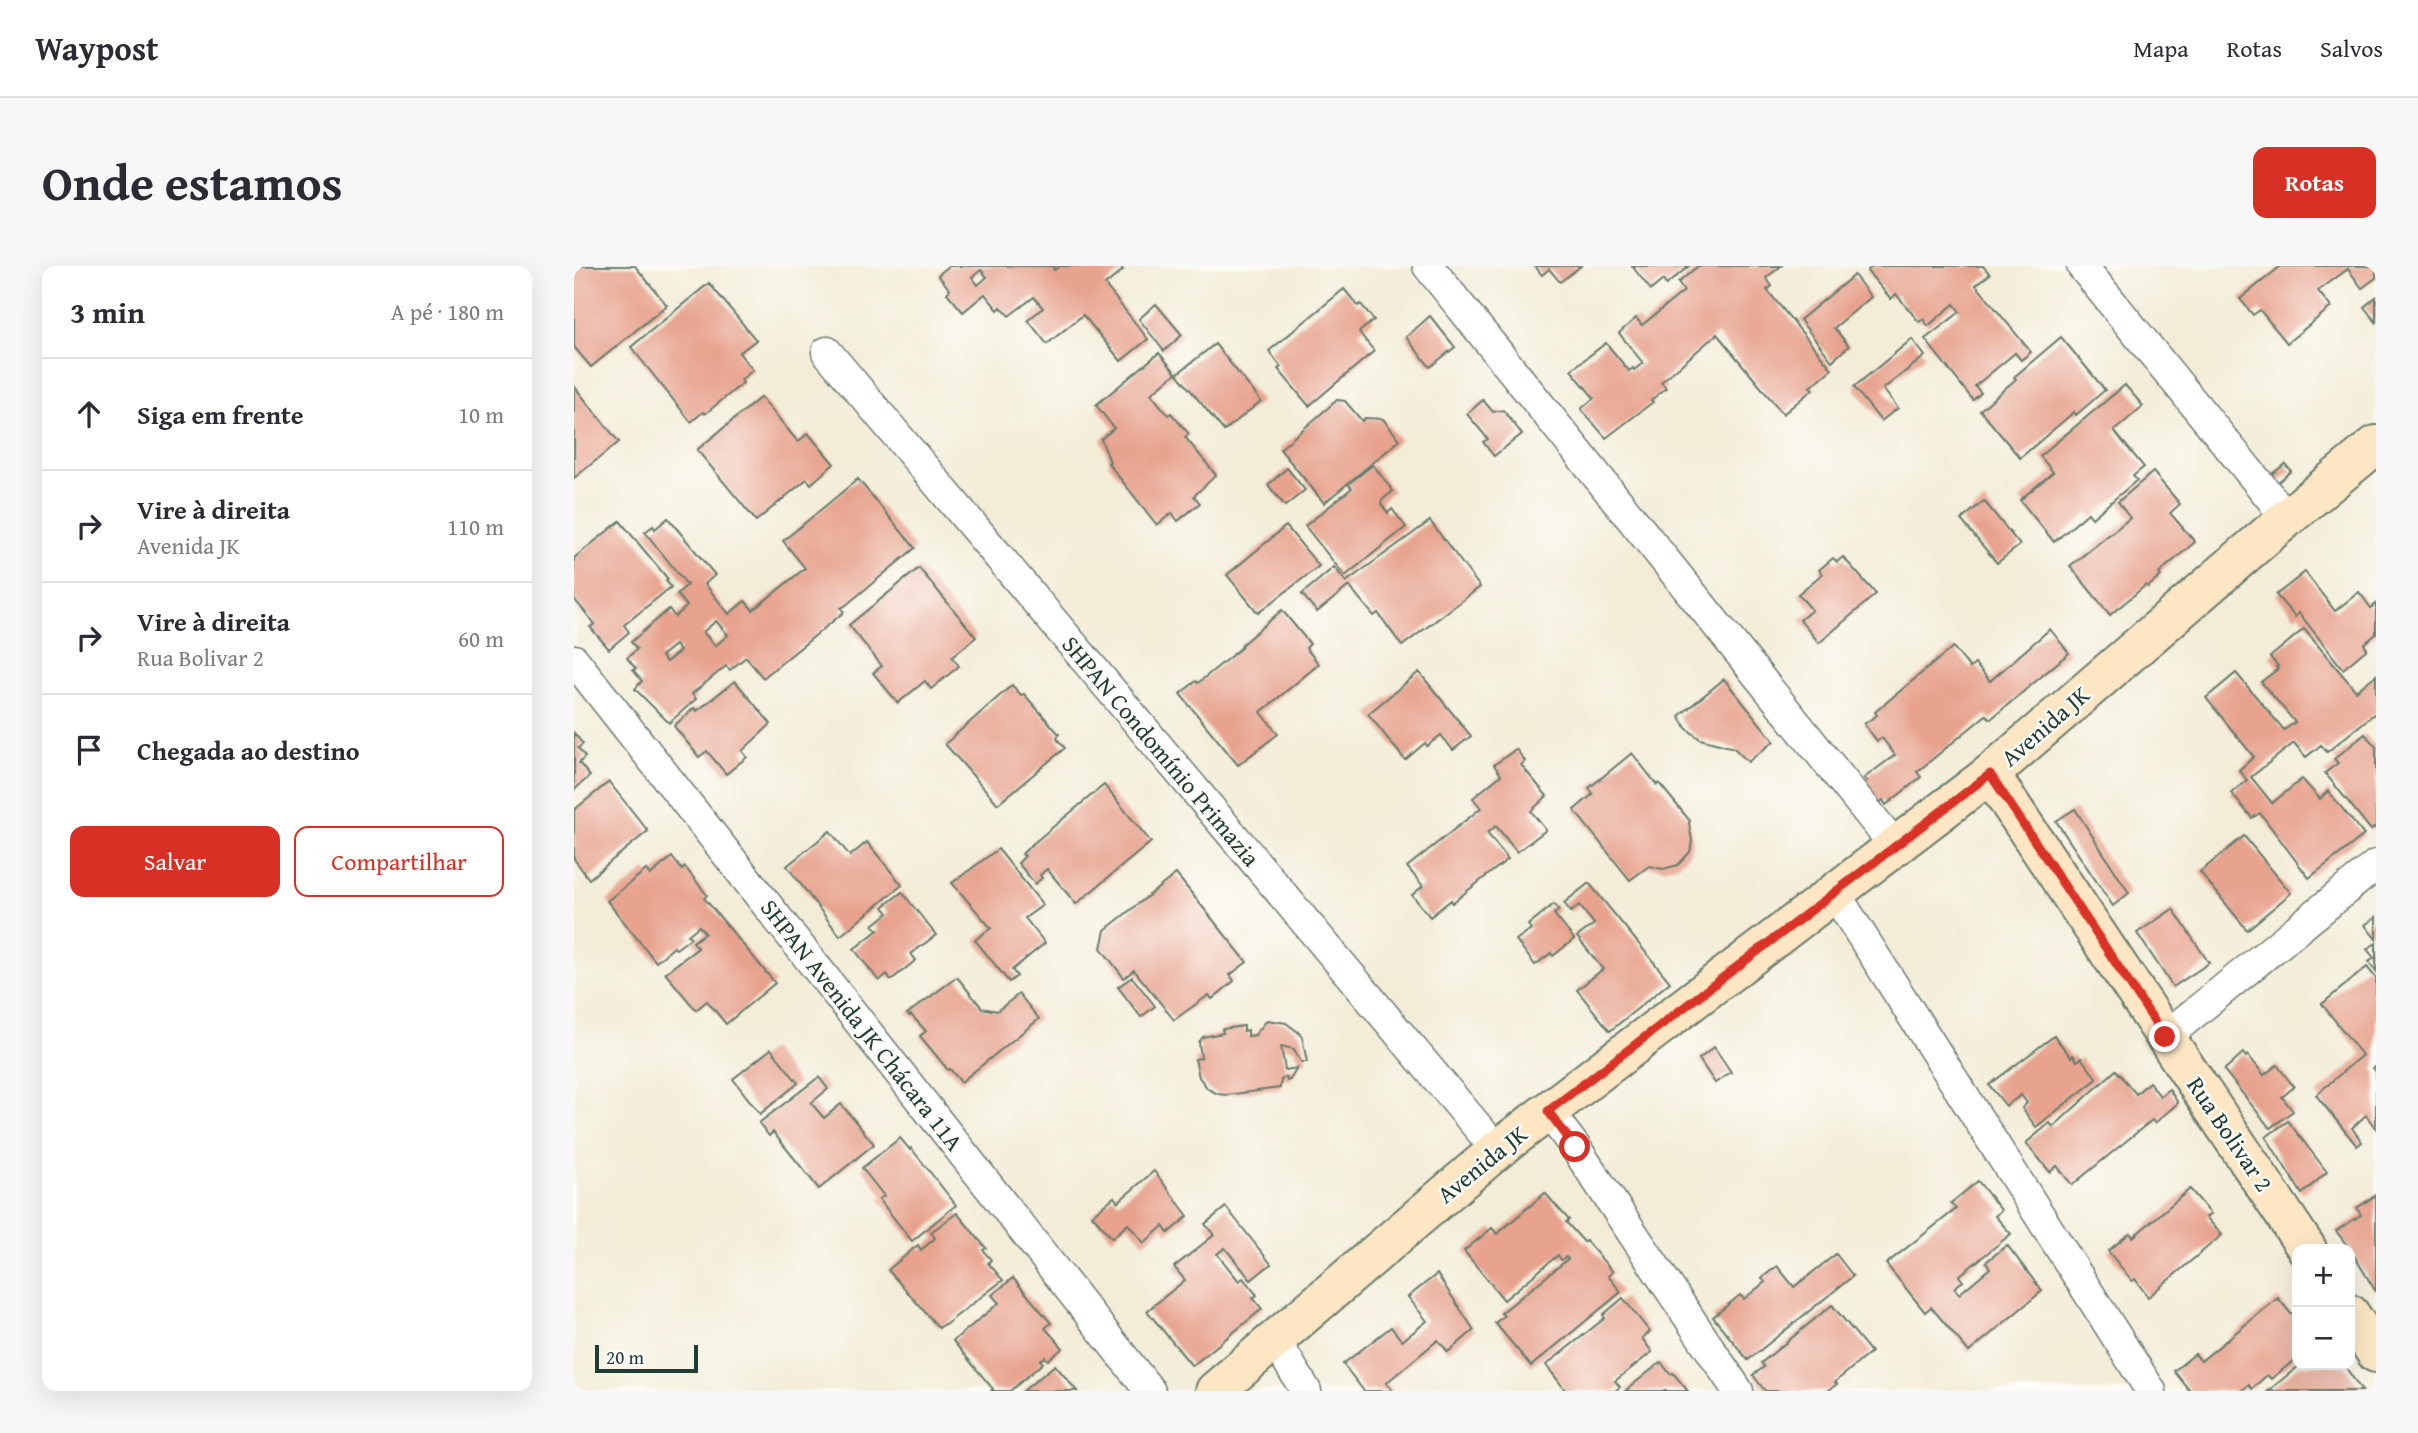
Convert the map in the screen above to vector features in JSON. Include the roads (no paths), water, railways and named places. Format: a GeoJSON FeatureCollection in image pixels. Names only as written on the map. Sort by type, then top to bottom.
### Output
{"type":"FeatureCollection","features":[{"type":"Feature","properties":{"kind":"street"},"geometry":{"type":"LineString","coordinates":[[1428,266],[1895,846]]}},
{"type":"Feature","properties":{"kind":"street"},"geometry":{"type":"LineString","coordinates":[[2082,266],[2287,518]]}},
{"type":"Feature","properties":{"kind":"street","name":"SHPAN Condomínio Primazia"},"geometry":{"type":"LineString","coordinates":[[827,352],[1497,1150]]}},
{"type":"Feature","properties":{"kind":"street","name":"Avenida JK"},"geometry":{"type":"LineString","coordinates":[[1215,1391],[1497,1150],[1990,774],[2376,444]]}},
{"type":"Feature","properties":{"kind":"street","name":"SHPAN Avenida JK Chácara 11A"},"geometry":{"type":"LineString","coordinates":[[574,660],[1150,1391]]}},
{"type":"Feature","properties":{"kind":"street","name":"Rua Bolivar 2"},"geometry":{"type":"LineString","coordinates":[[1990,774],[2304,1244]]}},
{"type":"Feature","properties":{"kind":"street"},"geometry":{"type":"LineString","coordinates":[[2165,1037],[2376,865]]}},
{"type":"Feature","properties":{"kind":"street"},"geometry":{"type":"LineString","coordinates":[[1834,892],[2151,1391]]}},
{"type":"Feature","properties":{"kind":"street"},"geometry":{"type":"LineString","coordinates":[[1548,1111],[1738,1391]]}},
{"type":"Feature","properties":{"kind":"street"},"geometry":{"type":"LineString","coordinates":[[2355,1322],[2376,1353]]}},
{"type":"Feature","properties":{"kind":"street"},"geometry":{"type":"LineString","coordinates":[[1275,1340],[1306,1391]]}}]}
